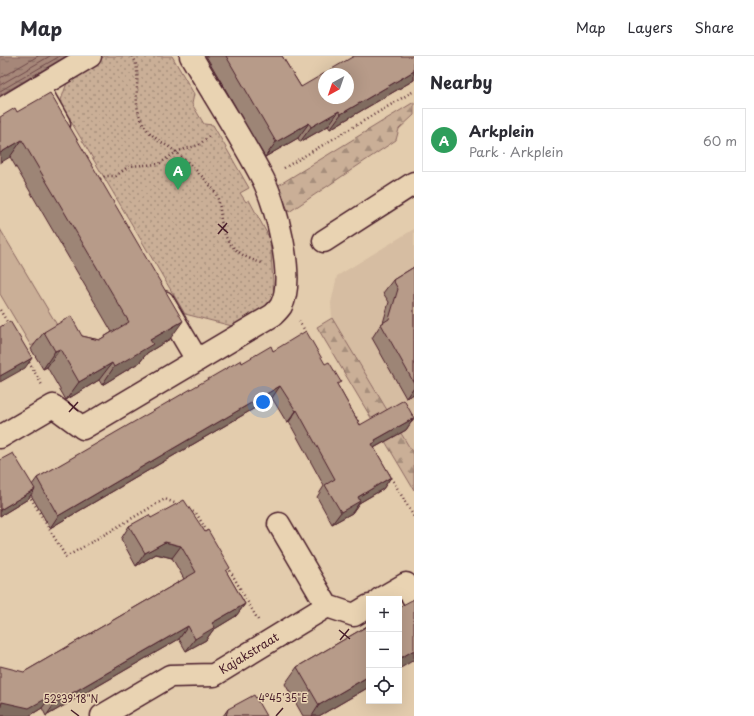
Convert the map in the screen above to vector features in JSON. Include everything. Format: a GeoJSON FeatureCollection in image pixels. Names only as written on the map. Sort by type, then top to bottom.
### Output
{"type":"FeatureCollection","features":[{"type":"Feature","properties":{"kind":"street"},"geometry":{"type":"LineString","coordinates":[[0,110],[90,56]]}},
{"type":"Feature","properties":{"kind":"street"},"geometry":{"type":"LineString","coordinates":[[0,437],[53,406],[83,428],[273,315],[281,306],[284,295],[285,265],[281,231],[264,180],[191,56]]}},
{"type":"Feature","properties":{"kind":"street"},"geometry":{"type":"LineString","coordinates":[[38,87],[69,142]]}},
{"type":"Feature","properties":{"kind":"street"},"geometry":{"type":"LineString","coordinates":[[324,241],[414,183]]}},
{"type":"Feature","properties":{"kind":"street"},"geometry":{"type":"LineString","coordinates":[[153,285],[197,360]]}},
{"type":"Feature","properties":{"kind":"street"},"geometry":{"type":"LineString","coordinates":[[279,524],[327,606],[354,615],[366,608]]}},
{"type":"Feature","properties":{"kind":"street"},"geometry":{"type":"LineString","coordinates":[[385,596],[406,584],[414,599]]}},
{"type":"Feature","properties":{"kind":"street","name":"Kajakstraat"},"geometry":{"type":"LineString","coordinates":[[102,716],[170,676],[214,675],[327,606]]}},
{"type":"Feature","properties":{"kind":"path"},"geometry":{"type":"LineString","coordinates":[[133,56],[137,69],[137,105],[140,117],[154,139],[176,152],[208,183],[218,196],[224,233],[230,244],[238,252],[248,258],[266,264],[285,265]]}},
{"type":"Feature","properties":{"kind":"path"},"geometry":{"type":"LineString","coordinates":[[264,180],[414,91]]}},
{"type":"Feature","properties":{"kind":"path"},"geometry":{"type":"LineString","coordinates":[[93,183],[105,176],[116,176],[129,166],[160,164],[176,152],[199,145],[214,130],[229,122]]}},
{"type":"Feature","properties":{"kind":"path"},"geometry":{"type":"LineString","coordinates":[[284,295],[308,335]]}},
{"type":"Feature","properties":{"kind":"path"},"geometry":{"type":"LineString","coordinates":[[0,310],[12,330]]}},
{"type":"Feature","properties":{"kind":"path"},"geometry":{"type":"LineString","coordinates":[[27,358],[53,406]]}},
{"type":"Feature","properties":{"kind":"path"},"geometry":{"type":"LineString","coordinates":[[355,416],[363,430]]}},
{"type":"Feature","properties":{"kind":"path"},"geometry":{"type":"LineString","coordinates":[[386,470],[414,517]]}},
{"type":"Feature","properties":{"kind":"path"},"geometry":{"type":"LineString","coordinates":[[25,489],[66,557],[165,499],[196,513],[212,540]]}},
{"type":"Feature","properties":{"kind":"path"},"geometry":{"type":"LineString","coordinates":[[224,560],[270,641]]}},
{"type":"Feature","properties":{"kind":"shaded area"},"geometry":{"type":"Polygon","coordinates":[[[414,229],[414,455],[332,318],[331,303],[337,276],[414,229]]]}},
{"type":"Feature","properties":{"kind":"green space"},"geometry":{"type":"Polygon","coordinates":[[[105,56],[172,56],[194,94],[192,104],[204,124],[213,125],[249,188],[240,193],[246,202],[249,200],[270,239],[274,297],[272,306],[236,327],[185,314],[60,103],[69,77],[105,56]]]}},
{"type":"Feature","properties":{"kind":"green space"},"geometry":{"type":"Polygon","coordinates":[[[414,102],[414,115],[399,129],[396,140],[289,212],[277,186],[414,102]]]}},
{"type":"Feature","properties":{"kind":"green space"},"geometry":{"type":"Polygon","coordinates":[[[0,229],[60,330],[31,346],[0,294],[0,229]]]}},
{"type":"Feature","properties":{"kind":"green space"},"geometry":{"type":"Polygon","coordinates":[[[332,318],[414,455],[414,490],[317,327],[332,318]]]}},
{"type":"Feature","properties":{"kind":"water"},"geometry":{"type":"Polygon","coordinates":[[[0,56],[67,56],[0,95],[0,56]]]}},
{"type":"Feature","properties":{"kind":"building"},"geometry":{"type":"Polygon","coordinates":[[[226,56],[282,56],[301,87],[318,77],[318,104],[354,104],[354,68],[333,68],[354,56],[414,56],[414,71],[341,114],[339,111],[311,127],[309,123],[276,142],[226,56]]]}},
{"type":"Feature","properties":{"kind":"building"},"geometry":{"type":"Polygon","coordinates":[[[50,93],[183,321],[150,340],[153,344],[133,356],[114,367],[112,363],[79,382],[60,349],[55,351],[44,332],[71,316],[82,336],[99,340],[129,322],[22,140],[0,153],[0,117],[15,108],[17,112],[50,93]]]}},
{"type":"Feature","properties":{"kind":"building"},"geometry":{"type":"Polygon","coordinates":[[[414,267],[414,383],[381,324],[389,319],[398,289],[393,280],[414,267]]]}},
{"type":"Feature","properties":{"kind":"building"},"geometry":{"type":"Polygon","coordinates":[[[10,321],[32,358],[0,376],[0,327],[10,321]]]}},
{"type":"Feature","properties":{"kind":"building"},"geometry":{"type":"Polygon","coordinates":[[[306,331],[325,364],[329,362],[341,382],[337,384],[360,425],[404,400],[414,418],[375,440],[376,442],[372,444],[391,477],[358,497],[360,501],[341,512],[325,485],[335,479],[297,410],[296,411],[280,386],[58,516],[37,478],[241,360],[242,363],[271,346],[273,351],[306,331]]]}},
{"type":"Feature","properties":{"kind":"building"},"geometry":{"type":"Polygon","coordinates":[[[13,453],[35,489],[0,510],[0,460],[13,453]]]}},
{"type":"Feature","properties":{"kind":"building"},"geometry":{"type":"Polygon","coordinates":[[[184,500],[205,532],[208,530],[230,568],[226,571],[245,604],[212,623],[215,627],[195,639],[188,626],[55,703],[51,696],[29,708],[2,702],[0,710],[0,666],[24,672],[196,572],[181,546],[165,542],[145,553],[129,526],[149,515],[151,518],[184,500]]]}},
{"type":"Feature","properties":{"kind":"building"},"geometry":{"type":"Polygon","coordinates":[[[414,599],[414,650],[402,657],[402,632],[402,605],[414,599]]]}},
{"type":"Feature","properties":{"kind":"building"},"geometry":{"type":"Polygon","coordinates":[[[366,627],[366,678],[319,705],[297,667],[366,627]]]}},
{"type":"Feature","properties":{"kind":"building"},"geometry":{"type":"Polygon","coordinates":[[[254,695],[266,716],[226,716],[228,709],[254,695]]]}},
{"type":"Feature","properties":{"kind":"place","name":"Arkplein"},"geometry":{"type":"Point","coordinates":[178,190]}}]}
